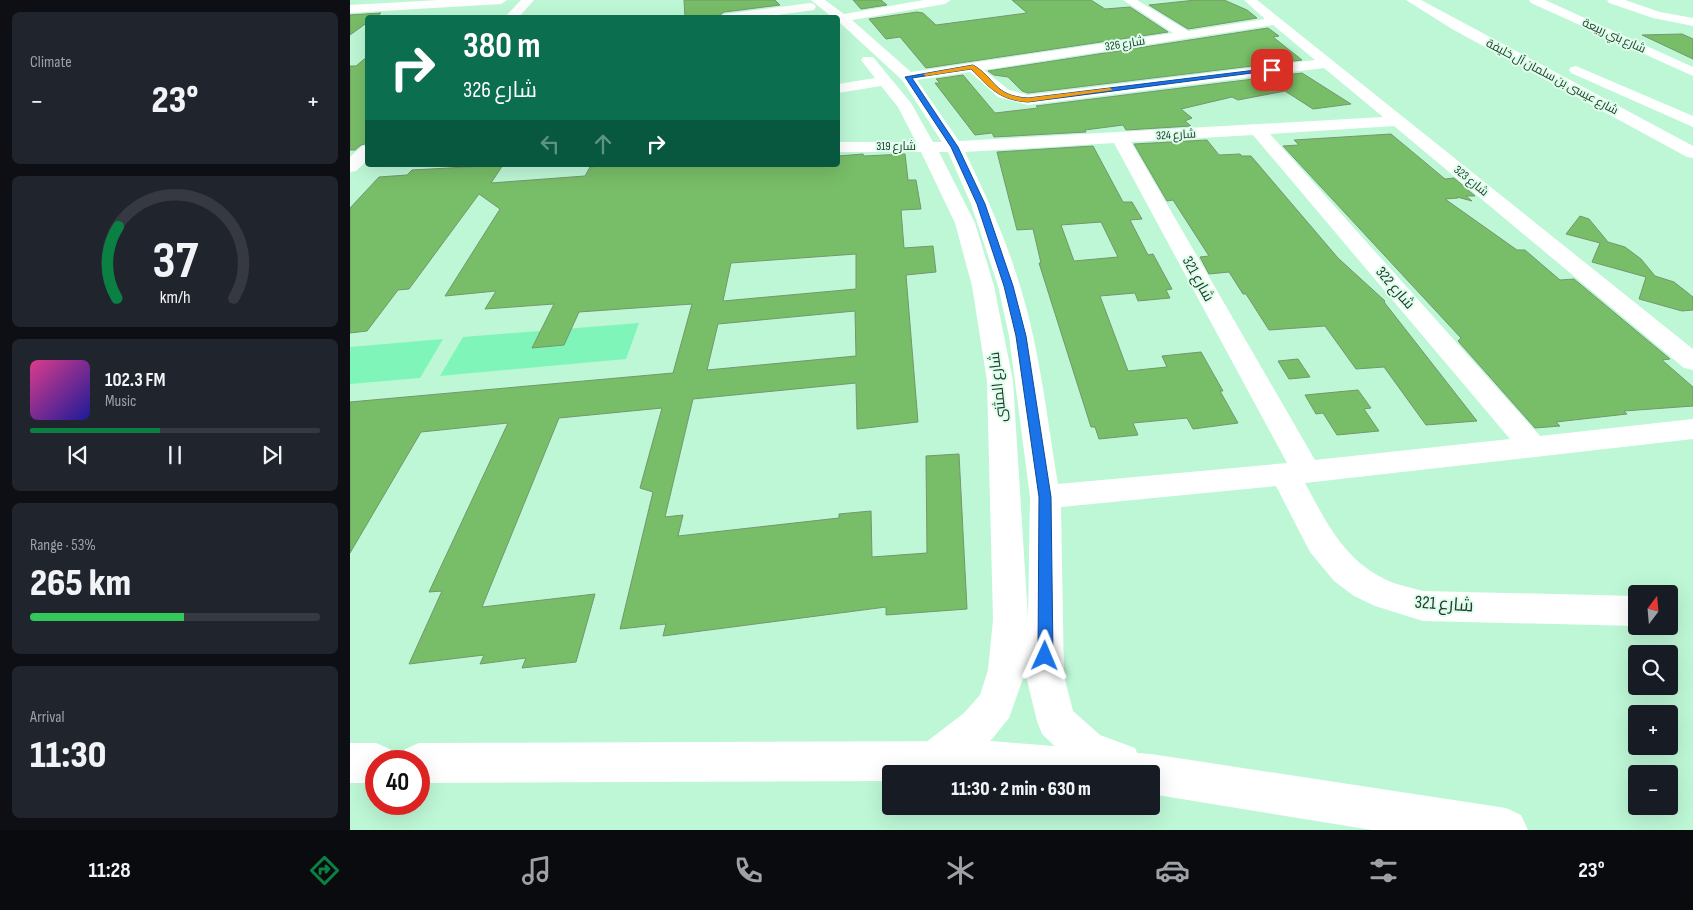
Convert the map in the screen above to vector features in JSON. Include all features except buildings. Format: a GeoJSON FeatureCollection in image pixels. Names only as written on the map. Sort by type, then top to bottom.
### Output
{"type":"FeatureCollection","features":[{"type":"Feature","properties":{"kind":"main road"},"geometry":{"type":"LineString","coordinates":[[350,9],[429,2],[501,0]]}},
{"type":"Feature","properties":{"kind":"main road"},"geometry":{"type":"LineString","coordinates":[[513,15],[528,0]]}},
{"type":"Feature","properties":{"kind":"main road"},"geometry":{"type":"LineString","coordinates":[[840,20],[945,0]]}},
{"type":"Feature","properties":{"kind":"main road"},"geometry":{"type":"LineString","coordinates":[[1128,0],[1186,35]]}},
{"type":"Feature","properties":{"kind":"main road","name":"شارع 323"},"geometry":{"type":"LineString","coordinates":[[1250,0],[1693,362]]}},
{"type":"Feature","properties":{"kind":"main road","name":"شارع عيسى بن سلمان آل خليفة"},"geometry":{"type":"LineString","coordinates":[[1412,0],[1456,26],[1693,153]]}},
{"type":"Feature","properties":{"kind":"main road","name":"شارع بني ربيعة"},"geometry":{"type":"LineString","coordinates":[[1535,0],[1692,71]]}},
{"type":"Feature","properties":{"kind":"main road"},"geometry":{"type":"LineString","coordinates":[[1613,0],[1658,15],[1693,22]]}},
{"type":"Feature","properties":{"kind":"main road"},"geometry":{"type":"LineString","coordinates":[[740,15],[809,2]]}},
{"type":"Feature","properties":{"kind":"main road","name":"شارع المثنى"},"geometry":{"type":"LineString","coordinates":[[809,2],[826,15]]}},
{"type":"Feature","properties":{"kind":"main road"},"geometry":{"type":"LineString","coordinates":[[1658,15],[1662,21],[1693,33]]}},
{"type":"Feature","properties":{"kind":"main road","name":"شارع 326"},"geometry":{"type":"LineString","coordinates":[[840,88],[1276,21]]}},
{"type":"Feature","properties":{"kind":"main road","name":"شارع المثنى"},"geometry":{"type":"LineString","coordinates":[[840,25],[880,50],[897,79],[954,147],[981,204],[1009,286],[1021,336],[1045,497],[1045,676],[1056,721],[1087,750],[1126,765]]}},
{"type":"Feature","properties":{"kind":"main road"},"geometry":{"type":"LineString","coordinates":[[1456,26],[1518,72],[1637,141]]}},
{"type":"Feature","properties":{"kind":"main road"},"geometry":{"type":"LineString","coordinates":[[973,67],[998,92],[1015,99],[1028,100],[1329,63]]}},
{"type":"Feature","properties":{"kind":"main road","name":"شارع عيسى بن سلمان آل خليفة"},"geometry":{"type":"LineString","coordinates":[[1693,122],[1572,67],[1693,132]]}},
{"type":"Feature","properties":{"kind":"main road","name":"شارع المثنى"},"geometry":{"type":"LineString","coordinates":[[897,79],[905,106],[965,223],[982,286],[1000,381],[1011,620],[1007,670],[995,704],[978,726],[935,760]]}},
{"type":"Feature","properties":{"kind":"main road","name":"شارع 324"},"geometry":{"type":"LineString","coordinates":[[954,147],[1399,121]]}},
{"type":"Feature","properties":{"kind":"main road","name":"شارع 322"},"geometry":{"type":"LineString","coordinates":[[1258,130],[1532,446]]}},
{"type":"Feature","properties":{"kind":"main road","name":"شارع 321"},"geometry":{"type":"LineString","coordinates":[[1120,138],[1296,473],[1321,543],[1346,571],[1366,586],[1388,596],[1424,606],[1628,611]]}},
{"type":"Feature","properties":{"kind":"main road","name":"شارع 319"},"geometry":{"type":"LineString","coordinates":[[840,147],[954,147]]}},
{"type":"Feature","properties":{"kind":"main road"},"geometry":{"type":"LineString","coordinates":[[1045,497],[1296,473],[1693,429]]}},
{"type":"Feature","properties":{"kind":"main road"},"geometry":{"type":"LineString","coordinates":[[430,763],[935,760],[1057,765]]}},
{"type":"Feature","properties":{"kind":"main road"},"geometry":{"type":"LineString","coordinates":[[350,763],[365,763]]}},
{"type":"Feature","properties":{"kind":"main road"},"geometry":{"type":"LineString","coordinates":[[1160,776],[1506,830]]}},
{"type":"Feature","properties":{"kind":"green space"},"geometry":{"type":"Polygon","coordinates":[[[639,323],[626,359],[440,376],[463,337],[639,323]]]}},
{"type":"Feature","properties":{"kind":"green space"},"geometry":{"type":"Polygon","coordinates":[[[443,339],[420,378],[350,384],[350,347],[443,339]]]}},
{"type":"Feature","properties":{"kind":"slow traffic"},"geometry":{"type":"LineString","coordinates":[[926,74],[973,67],[998,92],[1006,97],[1015,99],[1028,100],[1110,90]]}},
{"type":"Feature","properties":{"kind":"route"},"geometry":{"type":"LineString","coordinates":[[1045,656],[1045,497],[1021,336],[1009,286],[981,204],[954,147],[908,77],[973,67],[998,92],[1006,97],[1028,100],[1272,70]]}}]}
